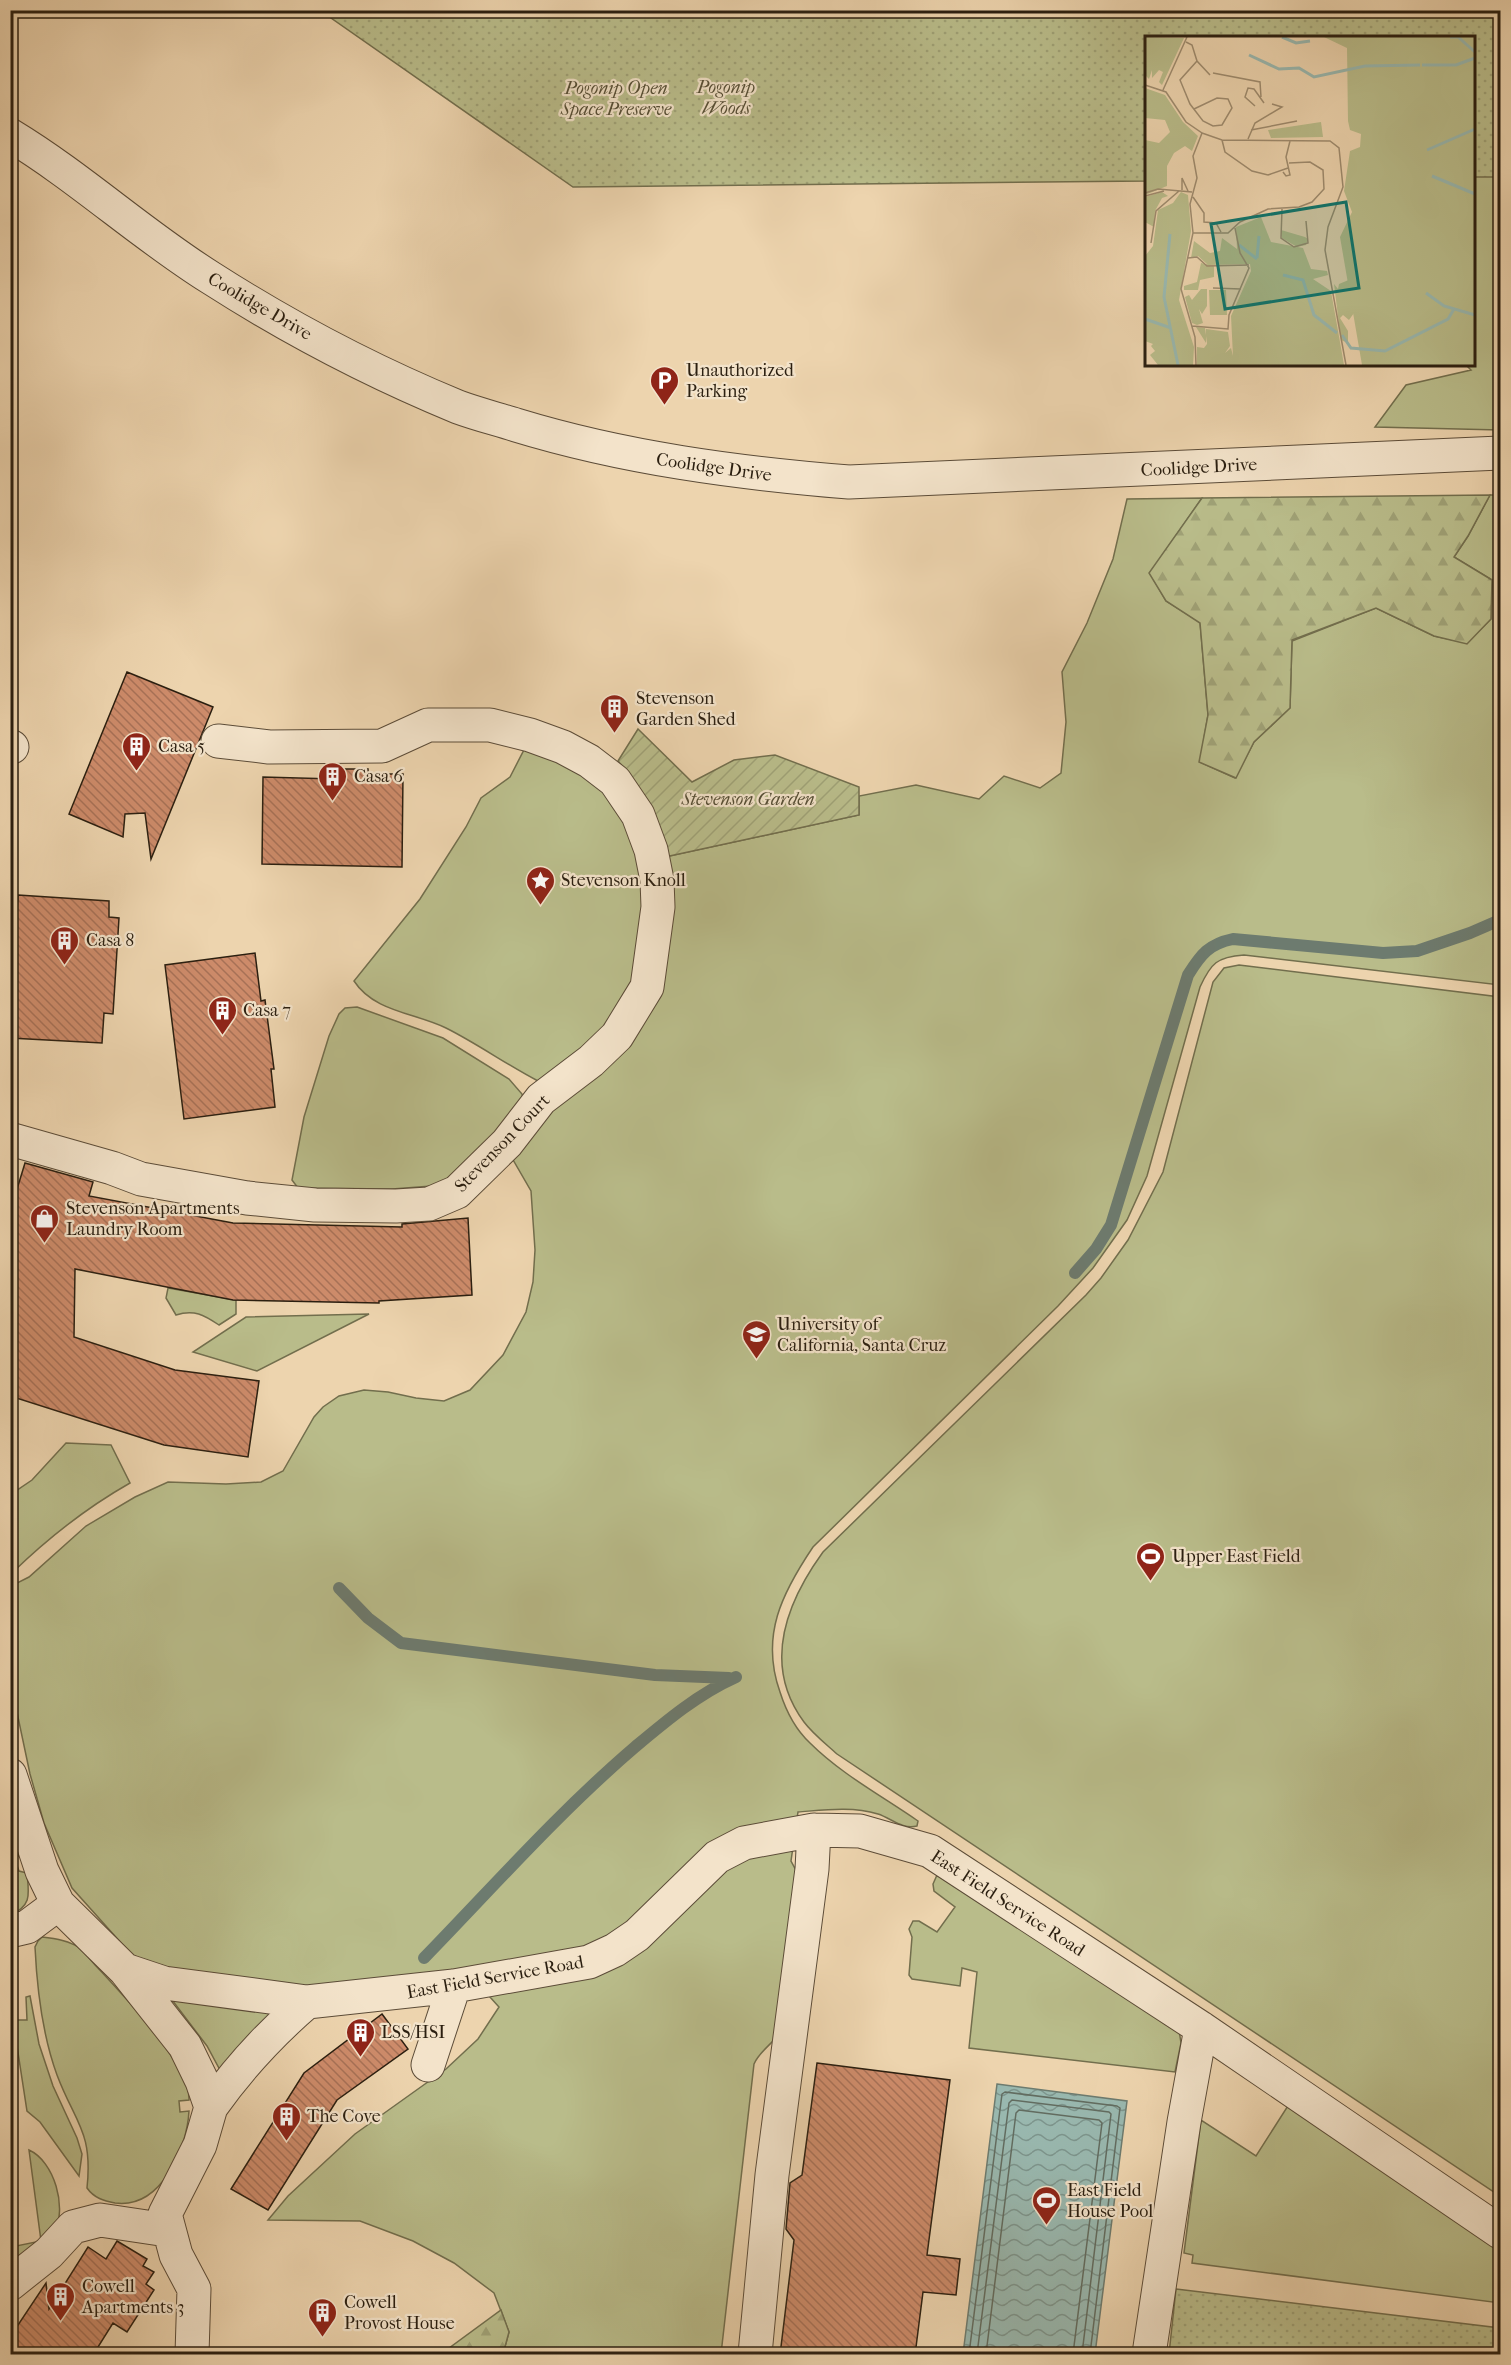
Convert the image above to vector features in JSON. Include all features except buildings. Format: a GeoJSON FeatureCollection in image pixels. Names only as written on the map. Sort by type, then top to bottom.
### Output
{"type":"FeatureCollection","features":[{"type":"Feature","properties":{"kind":"street","name":"Coolidge Drive"},"geometry":{"type":"LineString","coordinates":[[10,135],[210,278],[372,369],[460,407],[582,443],[663,460],[756,474],[849,483],[1500,453]]}},
{"type":"Feature","properties":{"kind":"street","name":"Stevenson Court"},"geometry":{"type":"LineString","coordinates":[[10,1139],[112,1168],[141,1179],[247,1198],[315,1205],[429,1204],[458,1192],[507,1143],[541,1100],[591,1061],[610,1042],[633,1012],[647,987],[658,907],[657,880],[651,850],[638,815],[615,781],[589,761],[563,747],[530,735],[489,725],[428,725],[382,746],[269,747],[218,741]]}},
{"type":"Feature","properties":{"kind":"street"},"geometry":{"type":"LineString","coordinates":[[10,1775],[42,1871],[58,1904],[125,1970],[185,2046],[202,2081],[211,2108]]}},
{"type":"Feature","properties":{"kind":"street"},"geometry":{"type":"LineString","coordinates":[[755,2355],[772,2175],[813,1869],[814,1830]]}},
{"type":"Feature","properties":{"kind":"street","name":"East Field Service Road"},"geometry":{"type":"LineString","coordinates":[[125,1970],[164,1983],[307,2002],[454,1986],[589,1962],[615,1950],[637,1935],[717,1857],[744,1843],[814,1830],[860,1831],[930,1851],[1201,2028],[1500,2232]]}},
{"type":"Feature","properties":{"kind":"street"},"geometry":{"type":"LineString","coordinates":[[10,1930],[27,1927],[58,1904]]}},
{"type":"Feature","properties":{"kind":"street"},"geometry":{"type":"LineString","coordinates":[[428,2065],[454,1986]]}},
{"type":"Feature","properties":{"kind":"street"},"geometry":{"type":"LineString","coordinates":[[192,2355],[194,2289],[176,2255],[167,2230],[165,2214],[200,2145],[211,2108],[225,2086],[284,2022],[307,2002]]}},
{"type":"Feature","properties":{"kind":"street"},"geometry":{"type":"LineString","coordinates":[[1149,2355],[1182,2134],[1201,2028]]}},
{"type":"Feature","properties":{"kind":"street"},"geometry":{"type":"LineString","coordinates":[[10,2284],[49,2253],[73,2227],[100,2220],[167,2230]]}},
{"type":"Feature","properties":{"kind":"green space","name":"Pogonip Open Space Preserve"},"geometry":{"type":"Polygon","coordinates":[[[321,11],[1500,11],[1500,177],[1475,177],[1475,36],[1145,36],[1145,181],[573,187],[321,11]]]}},
{"type":"Feature","properties":{"kind":"green space"},"geometry":{"type":"Polygon","coordinates":[[[1500,11],[1500,430],[1375,427],[1406,385],[1471,370],[1467,366],[1475,366],[1475,36],[1291,36],[1500,11]]]}},
{"type":"Feature","properties":{"kind":"green space"},"geometry":{"type":"Polygon","coordinates":[[[1490,495],[1500,495],[1500,985],[1244,955],[1227,957],[1216,963],[1200,987],[1147,1176],[1127,1220],[1093,1268],[1058,1306],[813,1547],[784,1598],[773,1634],[772,1652],[774,1672],[785,1706],[792,1719],[805,1738],[835,1765],[918,1821],[917,1826],[906,1826],[878,1814],[858,1810],[798,1812],[791,1861],[798,1874],[779,2034],[754,2064],[721,2354],[503,2354],[509,2332],[494,2293],[454,2263],[413,2241],[360,2221],[268,2220],[288,2196],[355,2134],[446,2069],[478,2039],[499,2007],[490,1997],[503,1986],[421,1978],[284,1989],[198,1978],[146,1962],[131,1954],[72,1888],[44,1823],[30,1774],[11,1684],[10,1589],[29,1577],[86,1526],[135,1497],[168,1482],[226,1484],[261,1482],[283,1471],[314,1417],[323,1407],[339,1396],[364,1390],[444,1401],[470,1390],[503,1355],[526,1312],[533,1282],[535,1250],[531,1191],[512,1158],[536,1121],[627,1044],[665,857],[859,815],[859,796],[916,785],[979,799],[1004,776],[1040,788],[1061,773],[1066,722],[1062,672],[1087,623],[1113,559],[1127,499],[1202,498],[1150,573],[1166,601],[1200,622],[1208,715],[1200,762],[1235,778],[1254,742],[1290,708],[1292,641],[1376,608],[1434,636],[1467,643],[1491,619],[1492,580],[1454,557],[1490,495]]]}},
{"type":"Feature","properties":{"kind":"green space"},"geometry":{"type":"Polygon","coordinates":[[[1490,495],[1454,557],[1492,580],[1491,619],[1467,644],[1434,636],[1376,608],[1292,640],[1290,708],[1254,742],[1236,778],[1199,762],[1208,715],[1200,623],[1166,601],[1149,573],[1202,498],[1490,495]]]}},
{"type":"Feature","properties":{"kind":"green space","name":"Stevenson Garden"},"geometry":{"type":"Polygon","coordinates":[[[638,729],[692,782],[734,760],[775,755],[859,787],[859,815],[665,857],[630,775],[618,761],[638,729]]]}},
{"type":"Feature","properties":{"kind":"green space"},"geometry":{"type":"Polygon","coordinates":[[[526,746],[570,762],[617,801],[647,878],[635,980],[609,1027],[538,1081],[446,1028],[384,1006],[362,991],[354,981],[420,899],[466,827],[481,798],[510,777],[526,746]]]}},
{"type":"Feature","properties":{"kind":"green space","name":"Upper East Field"},"geometry":{"type":"Polygon","coordinates":[[[1239,965],[1500,997],[1500,2196],[837,1754],[804,1722],[791,1700],[784,1679],[782,1657],[784,1635],[790,1613],[799,1592],[823,1552],[1086,1295],[1128,1240],[1163,1172],[1213,982],[1224,968],[1239,965]]]}},
{"type":"Feature","properties":{"kind":"green space"},"geometry":{"type":"Polygon","coordinates":[[[357,1007],[443,1038],[509,1079],[522,1094],[524,1102],[445,1185],[392,1189],[298,1188],[292,1180],[304,1117],[329,1036],[339,1014],[345,1008],[357,1007]]]}},
{"type":"Feature","properties":{"kind":"green space"},"geometry":{"type":"Polygon","coordinates":[[[168,1288],[236,1300],[236,1314],[219,1325],[199,1314],[176,1315],[166,1298],[168,1288]]]}},
{"type":"Feature","properties":{"kind":"green space"},"geometry":{"type":"Polygon","coordinates":[[[369,1314],[257,1371],[193,1352],[246,1317],[369,1314]]]}},
{"type":"Feature","properties":{"kind":"green space"},"geometry":{"type":"Polygon","coordinates":[[[66,1443],[111,1445],[130,1483],[68,1524],[12,1573],[17,1539],[16,1491],[32,1480],[66,1443]]]}},
{"type":"Feature","properties":{"kind":"green space"},"geometry":{"type":"Polygon","coordinates":[[[10,1834],[19,1856],[14,1857],[19,1871],[27,1873],[28,1887],[26,1903],[11,1915],[10,1834]]]}},
{"type":"Feature","properties":{"kind":"green space"},"geometry":{"type":"Polygon","coordinates":[[[937,1875],[1179,2030],[1181,2043],[1175,2072],[969,2048],[977,1972],[962,1968],[960,1986],[912,1979],[909,1975],[912,1937],[909,1929],[913,1921],[919,1921],[937,1932],[955,1907],[934,1891],[933,1884],[937,1875]]]}},
{"type":"Feature","properties":{"kind":"green space"},"geometry":{"type":"Polygon","coordinates":[[[42,1937],[70,1943],[83,1951],[153,2030],[179,2069],[187,2086],[189,2100],[179,2101],[180,2112],[189,2111],[183,2142],[177,2158],[158,2187],[146,2196],[131,2202],[115,2203],[103,2200],[87,2188],[85,2140],[57,2075],[44,2028],[35,1947],[42,1937]]]}},
{"type":"Feature","properties":{"kind":"green space"},"geometry":{"type":"Polygon","coordinates":[[[30,1996],[39,2044],[53,2086],[82,2154],[79,2176],[40,2122],[27,2111],[13,2020],[27,2020],[26,1997],[30,1996]]]}},
{"type":"Feature","properties":{"kind":"green space"},"geometry":{"type":"Polygon","coordinates":[[[169,1996],[269,2009],[271,2017],[220,2070],[207,2046],[169,1996]]]}},
{"type":"Feature","properties":{"kind":"green space"},"geometry":{"type":"Polygon","coordinates":[[[1291,2101],[1500,2242],[1500,2303],[1192,2263],[1193,2255],[1184,2253],[1201,2120],[1256,2156],[1291,2101]]]}},
{"type":"Feature","properties":{"kind":"green space"},"geometry":{"type":"Polygon","coordinates":[[[29,2150],[38,2156],[52,2175],[60,2211],[54,2233],[34,2249],[11,2262],[11,2247],[41,2241],[29,2150]]]}},
{"type":"Feature","properties":{"kind":"green space"},"geometry":{"type":"Polygon","coordinates":[[[1176,2289],[1500,2328],[1500,2354],[1169,2354],[1176,2289]]]}},
{"type":"Feature","properties":{"kind":"green space"},"geometry":{"type":"Polygon","coordinates":[[[501,2310],[509,2332],[503,2354],[441,2354],[501,2310]]]}},
{"type":"Feature","properties":{"kind":"water","name":"East Field House Pool"},"geometry":{"type":"Polygon","coordinates":[[[997,2084],[1127,2101],[1095,2354],[963,2354],[997,2084]]]}},
{"type":"Feature","properties":{"kind":"waterway"},"geometry":{"type":"LineString","coordinates":[[1075,1273],[1096,1249],[1111,1225],[1188,975],[1206,951],[1233,939],[1383,953],[1417,951],[1500,920]]}},
{"type":"Feature","properties":{"kind":"waterway"},"geometry":{"type":"LineString","coordinates":[[339,1588],[368,1618],[401,1643],[655,1675],[729,1678]]}},
{"type":"Feature","properties":{"kind":"waterway"},"geometry":{"type":"LineString","coordinates":[[424,1958],[553,1824],[607,1772],[683,1709],[709,1691],[736,1677]]}},
{"type":"Feature","properties":{"kind":"place","name":"Unauthorized Parking"},"geometry":{"type":"Point","coordinates":[665,406]}},
{"type":"Feature","properties":{"kind":"place","name":"Stevenson Garden Shed"},"geometry":{"type":"Point","coordinates":[615,734]}},
{"type":"Feature","properties":{"kind":"place","name":"Casa 5"},"geometry":{"type":"Point","coordinates":[137,772]}},
{"type":"Feature","properties":{"kind":"place","name":"Casa 6"},"geometry":{"type":"Point","coordinates":[333,802]}},
{"type":"Feature","properties":{"kind":"place","name":"Stevenson Knoll"},"geometry":{"type":"Point","coordinates":[540,906]}},
{"type":"Feature","properties":{"kind":"place","name":"Casa 8"},"geometry":{"type":"Point","coordinates":[65,966]}},
{"type":"Feature","properties":{"kind":"place","name":"Casa 7"},"geometry":{"type":"Point","coordinates":[222,1036]}},
{"type":"Feature","properties":{"kind":"place","name":"Stevenson Apartments Laundry Room"},"geometry":{"type":"Point","coordinates":[45,1244]}},
{"type":"Feature","properties":{"kind":"place","name":"University of California, Santa Cruz"},"geometry":{"type":"Point","coordinates":[756,1360]}},
{"type":"Feature","properties":{"kind":"place","name":"Upper East Field"},"geometry":{"type":"Point","coordinates":[1151,1582]}},
{"type":"Feature","properties":{"kind":"place","name":"LSS/HSI"},"geometry":{"type":"Point","coordinates":[360,2058]}},
{"type":"Feature","properties":{"kind":"place","name":"The Cove"},"geometry":{"type":"Point","coordinates":[286,2142]}},
{"type":"Feature","properties":{"kind":"place","name":"East Field House Pool"},"geometry":{"type":"Point","coordinates":[1046,2226]}},
{"type":"Feature","properties":{"kind":"place","name":"Cowell Apartments 3"},"geometry":{"type":"Point","coordinates":[61,2322]}},
{"type":"Feature","properties":{"kind":"place","name":"Cowell Provost House"},"geometry":{"type":"Point","coordinates":[323,2338]}},
{"type":"Feature","properties":{"kind":"park label","name":"Pogonip Woods"},"geometry":{"type":"Point","coordinates":[726,97]}}]}
